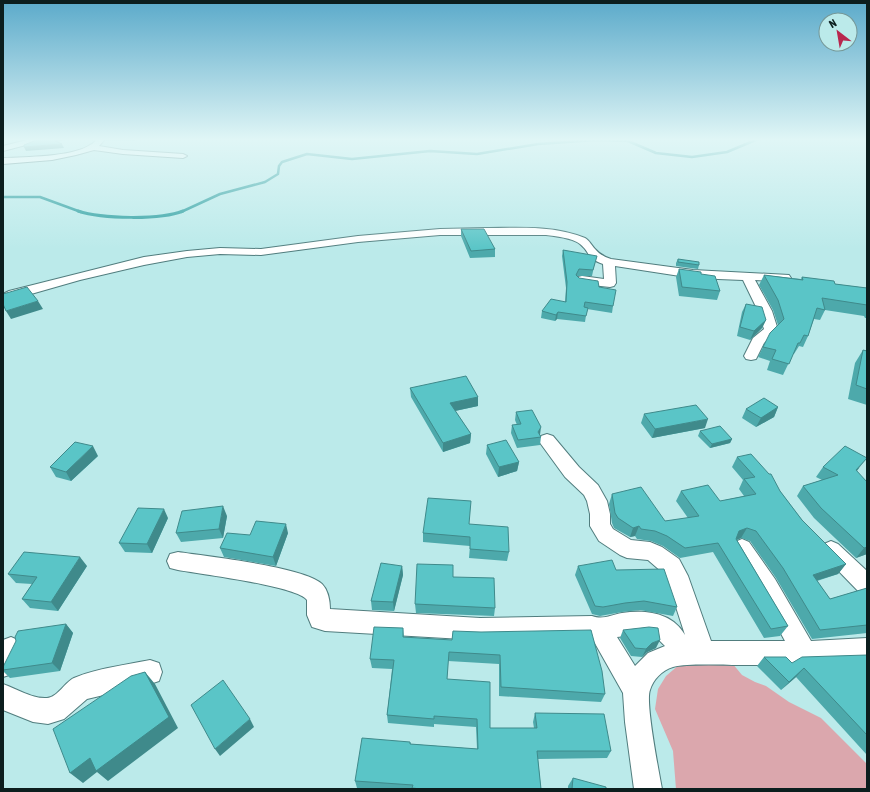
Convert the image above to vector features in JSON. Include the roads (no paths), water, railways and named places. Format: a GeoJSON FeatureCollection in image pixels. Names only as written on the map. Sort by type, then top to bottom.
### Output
{"type":"FeatureCollection","features":[{"type":"Feature","properties":{"kind":"street"},"geometry":{"type":"LineString","coordinates":[[3,298],[77,277],[144,261],[187,254],[220,251],[261,252],[358,239],[440,232],[546,232],[561,234],[583,240],[592,253],[598,258],[609,262],[693,274],[748,278],[794,279]]}},
{"type":"Feature","properties":{"kind":"street"},"geometry":{"type":"LineString","coordinates":[[582,280],[610,283],[609,262]]}},
{"type":"Feature","properties":{"kind":"street"},"geometry":{"type":"LineString","coordinates":[[748,278],[765,312],[771,330],[758,341],[751,356]]}},
{"type":"Feature","properties":{"kind":"street"},"geometry":{"type":"LineString","coordinates":[[547,440],[572,472],[591,490],[597,501],[600,514],[600,526],[606,535],[618,545],[626,549],[650,551],[655,553],[671,566],[677,576],[692,653]]}},
{"type":"Feature","properties":{"kind":"street"},"geometry":{"type":"LineString","coordinates":[[820,539],[867,585]]}},
{"type":"Feature","properties":{"kind":"street"},"geometry":{"type":"LineString","coordinates":[[742,548],[767,586],[805,653]]}},
{"type":"Feature","properties":{"kind":"street"},"geometry":{"type":"LineString","coordinates":[[178,561],[270,577],[312,588],[320,601],[318,616],[320,619],[325,620],[480,629],[592,627],[600,630],[648,623],[669,633],[677,644],[692,653]]}},
{"type":"Feature","properties":{"kind":"street"},"geometry":{"type":"LineString","coordinates":[[600,630],[636,690],[638,722],[648,789]]}},
{"type":"Feature","properties":{"kind":"street"},"geometry":{"type":"LineString","coordinates":[[636,690],[646,671],[657,662],[672,655],[692,653],[805,653],[867,650]]}},
{"type":"Feature","properties":{"kind":"street"},"geometry":{"type":"LineString","coordinates":[[3,697],[43,712],[50,712],[62,705],[81,688],[150,672]]}},
{"type":"Feature","properties":{"kind":"waterway"},"geometry":{"type":"LineString","coordinates":[[181,212],[220,194],[265,182],[275,176]]}},
{"type":"Feature","properties":{"kind":"waterway"},"geometry":{"type":"LineString","coordinates":[[3,197],[40,197],[79,211]]}},
{"type":"Feature","properties":{"kind":"waterway"},"geometry":{"type":"LineString","coordinates":[[79,211],[101,216],[146,217],[161,216],[183,211]]}}]}
